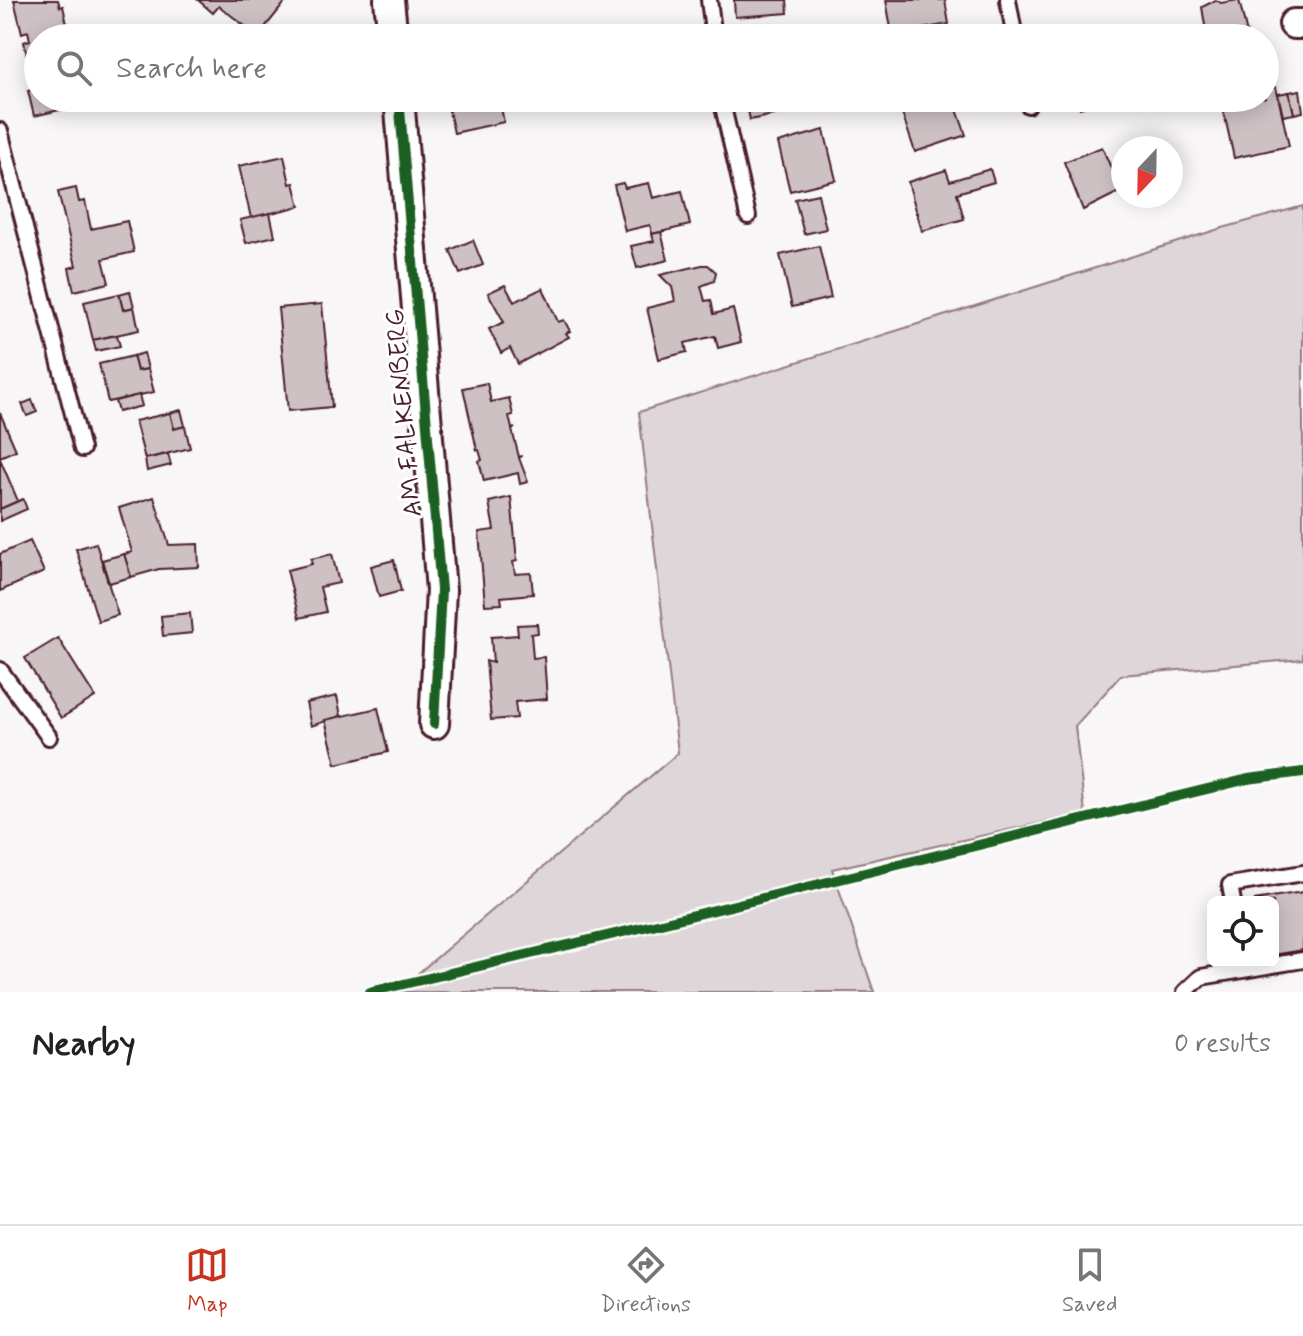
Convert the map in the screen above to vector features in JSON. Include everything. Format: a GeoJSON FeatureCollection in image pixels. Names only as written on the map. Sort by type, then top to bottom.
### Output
{"type":"FeatureCollection","features":[{"type":"Feature","properties":{"kind":"street"},"geometry":{"type":"LineString","coordinates":[[389,0],[392,24]]}},
{"type":"Feature","properties":{"kind":"street","name":"AM FALKENBERG"},"geometry":{"type":"LineString","coordinates":[[400,112],[441,590],[434,724]]}},
{"type":"Feature","properties":{"kind":"lane"},"geometry":{"type":"LineString","coordinates":[[709,0],[712,24]]}},
{"type":"Feature","properties":{"kind":"lane"},"geometry":{"type":"LineString","coordinates":[[1008,0],[1012,24]]}},
{"type":"Feature","properties":{"kind":"lane"},"geometry":{"type":"LineString","coordinates":[[724,112],[748,216]]}},
{"type":"Feature","properties":{"kind":"lane"},"geometry":{"type":"LineString","coordinates":[[0,131],[82,449]]}},
{"type":"Feature","properties":{"kind":"lane"},"geometry":{"type":"LineString","coordinates":[[0,670],[49,737]]}},
{"type":"Feature","properties":{"kind":"lane"},"geometry":{"type":"LineString","coordinates":[[1232,896],[1230,885],[1303,873]]}},
{"type":"Feature","properties":{"kind":"lane"},"geometry":{"type":"LineString","coordinates":[[1279,962],[1303,960]]}},
{"type":"Feature","properties":{"kind":"lane"},"geometry":{"type":"LineString","coordinates":[[1185,992],[1201,977],[1235,968]]}},
{"type":"Feature","properties":{"kind":"shaded area"},"geometry":{"type":"Polygon","coordinates":[[[1303,206],[1303,659],[1121,675],[1075,726],[1085,813],[832,869],[874,992],[396,992],[678,753],[639,412],[1219,229],[1303,206]]]}},
{"type":"Feature","properties":{"kind":"building"},"geometry":{"type":"Polygon","coordinates":[[[14,0],[58,0],[60,7],[63,6],[67,24],[24,24],[22,33],[14,0]]]}},
{"type":"Feature","properties":{"kind":"building"},"geometry":{"type":"Polygon","coordinates":[[[198,0],[287,0],[268,24],[242,24],[219,6],[213,13],[198,0]]]}},
{"type":"Feature","properties":{"kind":"building"},"geometry":{"type":"Polygon","coordinates":[[[734,0],[787,0],[788,13],[735,17],[734,0]]]}},
{"type":"Feature","properties":{"kind":"building"},"geometry":{"type":"Polygon","coordinates":[[[886,0],[945,0],[949,24],[890,24],[886,0]]]}},
{"type":"Feature","properties":{"kind":"building"},"geometry":{"type":"Polygon","coordinates":[[[1216,0],[1221,3],[1239,0],[1245,24],[1205,24],[1202,7],[1216,0]]]}},
{"type":"Feature","properties":{"kind":"building"},"geometry":{"type":"Polygon","coordinates":[[[1300,90],[1303,112],[1294,114],[1289,92],[1300,90]]]}},
{"type":"Feature","properties":{"kind":"building"},"geometry":{"type":"Polygon","coordinates":[[[1289,92],[1294,114],[1283,116],[1279,94],[1289,92]]]}},
{"type":"Feature","properties":{"kind":"building"},"geometry":{"type":"Polygon","coordinates":[[[1279,101],[1289,146],[1234,158],[1224,112],[1279,112],[1279,101]]]}},
{"type":"Feature","properties":{"kind":"building"},"geometry":{"type":"Polygon","coordinates":[[[449,112],[502,112],[504,122],[454,133],[449,112]]]}},
{"type":"Feature","properties":{"kind":"building"},"geometry":{"type":"Polygon","coordinates":[[[748,112],[778,112],[778,114],[750,120],[748,112]]]}},
{"type":"Feature","properties":{"kind":"building"},"geometry":{"type":"Polygon","coordinates":[[[902,112],[958,112],[966,135],[915,152],[902,112]]]}},
{"type":"Feature","properties":{"kind":"building"},"geometry":{"type":"Polygon","coordinates":[[[824,130],[836,180],[790,191],[778,143],[824,130]]]}},
{"type":"Feature","properties":{"kind":"building"},"geometry":{"type":"Polygon","coordinates":[[[1102,147],[1111,168],[1111,196],[1083,210],[1064,162],[1102,147]]]}},
{"type":"Feature","properties":{"kind":"building"},"geometry":{"type":"Polygon","coordinates":[[[284,156],[290,184],[294,183],[300,206],[251,218],[239,166],[284,156]]]}},
{"type":"Feature","properties":{"kind":"building"},"geometry":{"type":"Polygon","coordinates":[[[990,169],[994,182],[957,193],[964,219],[922,231],[908,182],[946,170],[950,181],[990,169]]]}},
{"type":"Feature","properties":{"kind":"building"},"geometry":{"type":"Polygon","coordinates":[[[623,183],[625,188],[649,183],[653,198],[682,191],[690,225],[652,234],[650,225],[625,231],[614,185],[623,183]]]}},
{"type":"Feature","properties":{"kind":"building"},"geometry":{"type":"Polygon","coordinates":[[[76,188],[79,202],[85,201],[91,229],[127,221],[134,252],[103,259],[109,283],[74,291],[69,268],[76,266],[58,192],[76,188]]]}},
{"type":"Feature","properties":{"kind":"building"},"geometry":{"type":"Polygon","coordinates":[[[818,194],[826,229],[804,234],[795,199],[818,194]]]}},
{"type":"Feature","properties":{"kind":"building"},"geometry":{"type":"Polygon","coordinates":[[[270,213],[275,236],[246,243],[240,220],[270,213]]]}},
{"type":"Feature","properties":{"kind":"building"},"geometry":{"type":"Polygon","coordinates":[[[661,232],[668,260],[637,268],[631,246],[654,241],[652,234],[661,232]]]}},
{"type":"Feature","properties":{"kind":"building"},"geometry":{"type":"Polygon","coordinates":[[[473,240],[483,265],[460,274],[450,250],[473,240]]]}},
{"type":"Feature","properties":{"kind":"building"},"geometry":{"type":"Polygon","coordinates":[[[819,246],[831,298],[792,307],[780,255],[819,246]]]}},
{"type":"Feature","properties":{"kind":"building"},"geometry":{"type":"Polygon","coordinates":[[[708,265],[716,272],[714,281],[701,286],[705,301],[711,300],[714,314],[733,309],[741,342],[718,348],[715,336],[685,343],[687,352],[659,359],[647,308],[675,301],[672,287],[660,275],[708,265]]]}},
{"type":"Feature","properties":{"kind":"building"},"geometry":{"type":"Polygon","coordinates":[[[505,285],[514,302],[543,288],[558,322],[564,320],[570,331],[566,333],[569,337],[518,364],[510,348],[501,353],[489,329],[504,322],[488,293],[505,285]]]}},
{"type":"Feature","properties":{"kind":"building"},"geometry":{"type":"Polygon","coordinates":[[[130,291],[134,307],[123,310],[119,294],[130,291]]]}},
{"type":"Feature","properties":{"kind":"building"},"geometry":{"type":"Polygon","coordinates":[[[119,294],[123,310],[134,307],[139,330],[93,340],[84,302],[119,294]]]}},
{"type":"Feature","properties":{"kind":"building"},"geometry":{"type":"Polygon","coordinates":[[[322,304],[332,407],[288,411],[278,308],[322,304]]]}},
{"type":"Feature","properties":{"kind":"building"},"geometry":{"type":"Polygon","coordinates":[[[117,335],[120,346],[96,351],[93,340],[117,335]]]}},
{"type":"Feature","properties":{"kind":"building"},"geometry":{"type":"Polygon","coordinates":[[[144,353],[148,369],[137,371],[133,356],[144,353]]]}},
{"type":"Feature","properties":{"kind":"building"},"geometry":{"type":"Polygon","coordinates":[[[133,356],[137,371],[148,369],[154,392],[108,402],[99,364],[133,356]]]}},
{"type":"Feature","properties":{"kind":"building"},"geometry":{"type":"Polygon","coordinates":[[[487,383],[491,402],[509,398],[513,415],[509,416],[512,429],[515,428],[512,430],[528,482],[520,484],[518,473],[484,481],[479,461],[482,460],[463,388],[487,383]]]}},
{"type":"Feature","properties":{"kind":"building"},"geometry":{"type":"Polygon","coordinates":[[[139,395],[142,406],[118,412],[115,401],[139,395]]]}},
{"type":"Feature","properties":{"kind":"building"},"geometry":{"type":"Polygon","coordinates":[[[32,400],[37,412],[27,416],[22,404],[32,400]]]}},
{"type":"Feature","properties":{"kind":"building"},"geometry":{"type":"Polygon","coordinates":[[[181,410],[185,426],[174,429],[170,413],[181,410]]]}},
{"type":"Feature","properties":{"kind":"building"},"geometry":{"type":"Polygon","coordinates":[[[0,413],[16,450],[0,457],[0,413]]]}},
{"type":"Feature","properties":{"kind":"building"},"geometry":{"type":"Polygon","coordinates":[[[170,413],[174,429],[185,426],[190,448],[145,459],[135,421],[170,413]]]}},
{"type":"Feature","properties":{"kind":"building"},"geometry":{"type":"Polygon","coordinates":[[[168,454],[171,465],[147,471],[145,459],[168,454]]]}},
{"type":"Feature","properties":{"kind":"building"},"geometry":{"type":"Polygon","coordinates":[[[0,459],[18,501],[0,509],[0,459]]]}},
{"type":"Feature","properties":{"kind":"building"},"geometry":{"type":"Polygon","coordinates":[[[154,497],[169,545],[198,544],[199,567],[159,569],[131,577],[124,554],[132,552],[119,508],[154,497]]]}},
{"type":"Feature","properties":{"kind":"building"},"geometry":{"type":"Polygon","coordinates":[[[511,497],[517,561],[513,562],[515,574],[531,573],[533,594],[501,597],[502,604],[485,605],[479,532],[494,530],[489,502],[511,497]]]}},
{"type":"Feature","properties":{"kind":"building"},"geometry":{"type":"Polygon","coordinates":[[[23,499],[27,509],[0,521],[0,509],[23,499]]]}},
{"type":"Feature","properties":{"kind":"building"},"geometry":{"type":"Polygon","coordinates":[[[30,541],[44,572],[0,591],[0,554],[30,541]]]}},
{"type":"Feature","properties":{"kind":"building"},"geometry":{"type":"Polygon","coordinates":[[[96,543],[118,615],[98,621],[76,549],[96,543]]]}},
{"type":"Feature","properties":{"kind":"building"},"geometry":{"type":"Polygon","coordinates":[[[124,554],[131,577],[109,583],[102,560],[124,554]]]}},
{"type":"Feature","properties":{"kind":"building"},"geometry":{"type":"Polygon","coordinates":[[[332,554],[339,583],[320,587],[326,612],[299,618],[287,570],[312,564],[311,559],[332,554]]]}},
{"type":"Feature","properties":{"kind":"building"},"geometry":{"type":"Polygon","coordinates":[[[394,560],[401,591],[379,597],[371,566],[394,560]]]}},
{"type":"Feature","properties":{"kind":"building"},"geometry":{"type":"Polygon","coordinates":[[[190,613],[192,633],[163,636],[161,616],[190,613]]]}},
{"type":"Feature","properties":{"kind":"building"},"geometry":{"type":"Polygon","coordinates":[[[537,624],[538,633],[531,634],[533,658],[544,657],[547,699],[515,702],[517,718],[491,720],[486,661],[493,663],[491,637],[518,635],[517,625],[537,624]]]}},
{"type":"Feature","properties":{"kind":"building"},"geometry":{"type":"Polygon","coordinates":[[[58,638],[95,697],[61,718],[25,658],[58,638]]]}},
{"type":"Feature","properties":{"kind":"building"},"geometry":{"type":"Polygon","coordinates":[[[337,696],[341,716],[311,726],[306,703],[337,696]]]}},
{"type":"Feature","properties":{"kind":"building"},"geometry":{"type":"Polygon","coordinates":[[[378,708],[388,752],[336,764],[325,720],[378,708]]]}},
{"type":"Feature","properties":{"kind":"building"},"geometry":{"type":"Polygon","coordinates":[[[1303,892],[1303,950],[1279,954],[1278,896],[1303,892]]]}},
{"type":"Feature","properties":{"kind":"cycle path"},"geometry":{"type":"LineString","coordinates":[[400,112],[441,590],[434,724]]}},
{"type":"Feature","properties":{"kind":"cycle path"},"geometry":{"type":"LineString","coordinates":[[370,992],[1248,779],[1303,772]]}}]}
